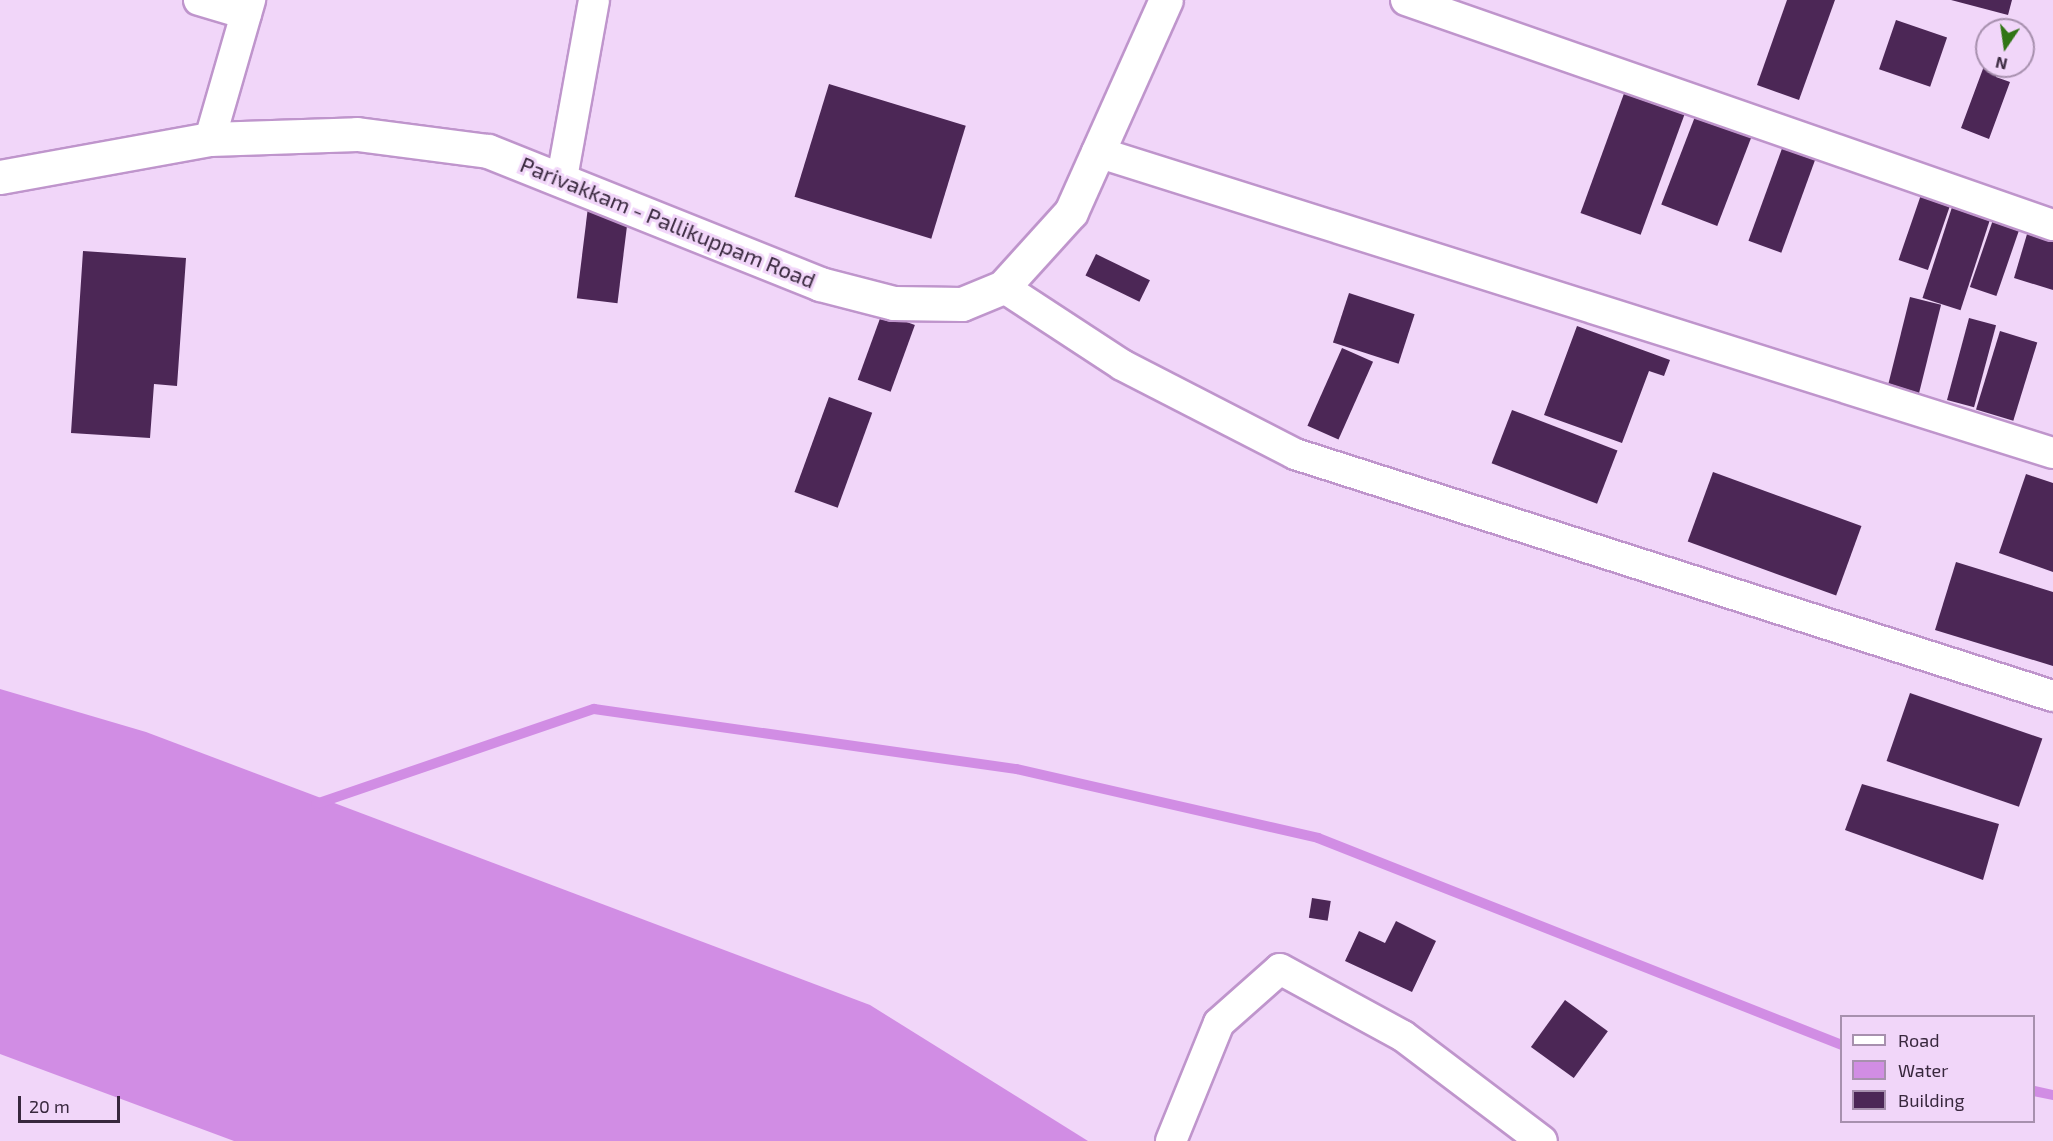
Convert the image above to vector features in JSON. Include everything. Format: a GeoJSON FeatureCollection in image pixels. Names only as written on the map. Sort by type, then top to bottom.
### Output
{"type":"FeatureCollection","features":[{"type":"Feature","properties":{"kind":"street"},"geometry":{"type":"LineString","coordinates":[[199,0],[248,7],[210,140]]}},
{"type":"Feature","properties":{"kind":"street"},"geometry":{"type":"LineString","coordinates":[[562,177],[594,0]]}},
{"type":"Feature","properties":{"kind":"street","name":"Parivakkam - Pallikuppam Road"},"geometry":{"type":"LineString","coordinates":[[0,177],[210,140],[357,134],[488,151],[562,177],[820,284],[894,303],[962,304],[1003,287],[1071,212],[1166,0]]}},
{"type":"Feature","properties":{"kind":"street"},"geometry":{"type":"LineString","coordinates":[[1406,0],[2053,225]]}},
{"type":"Feature","properties":{"kind":"street"},"geometry":{"type":"LineString","coordinates":[[1097,152],[2053,453]]}},
{"type":"Feature","properties":{"kind":"street"},"geometry":{"type":"LineString","coordinates":[[1003,287],[1122,365],[1295,454],[2053,696]]}},
{"type":"Feature","properties":{"kind":"street"},"geometry":{"type":"LineString","coordinates":[[1171,1141],[1219,1023],[1280,969],[1403,1036],[1542,1141]]}},
{"type":"Feature","properties":{"kind":"water"},"geometry":{"type":"Polygon","coordinates":[[[0,689],[146,732],[870,1005],[1088,1141],[234,1141],[0,1054],[0,689]]]}},
{"type":"Feature","properties":{"kind":"building"},"geometry":{"type":"Polygon","coordinates":[[[1787,0],[1835,0],[1799,100],[1757,85],[1787,0]]]}},
{"type":"Feature","properties":{"kind":"building"},"geometry":{"type":"Polygon","coordinates":[[[1951,0],[2012,0],[2008,15],[1951,0]]]}},
{"type":"Feature","properties":{"kind":"building"},"geometry":{"type":"Polygon","coordinates":[[[1896,20],[1947,38],[1930,87],[1879,69],[1896,20]]]}},
{"type":"Feature","properties":{"kind":"building"},"geometry":{"type":"Polygon","coordinates":[[[1980,78],[1999,78],[2010,82],[1989,139],[1961,128],[1980,78]]]}},
{"type":"Feature","properties":{"kind":"building"},"geometry":{"type":"Polygon","coordinates":[[[829,84],[966,126],[931,239],[795,197],[829,84]]]}},
{"type":"Feature","properties":{"kind":"building"},"geometry":{"type":"Polygon","coordinates":[[[1626,88],[1686,110],[1641,235],[1581,213],[1626,88]]]}},
{"type":"Feature","properties":{"kind":"building"},"geometry":{"type":"Polygon","coordinates":[[[1696,114],[1752,136],[1717,226],[1661,205],[1696,114]]]}},
{"type":"Feature","properties":{"kind":"building"},"geometry":{"type":"Polygon","coordinates":[[[1784,143],[1817,155],[1781,253],[1748,241],[1784,143]]]}},
{"type":"Feature","properties":{"kind":"building"},"geometry":{"type":"Polygon","coordinates":[[[1923,189],[1952,199],[1928,270],[1899,260],[1923,189]]]}},
{"type":"Feature","properties":{"kind":"building"},"geometry":{"type":"Polygon","coordinates":[[[1954,201],[1992,213],[1961,310],[1922,298],[1954,201]]]}},
{"type":"Feature","properties":{"kind":"building"},"geometry":{"type":"Polygon","coordinates":[[[588,207],[629,212],[617,303],[577,298],[588,207]]]}},
{"type":"Feature","properties":{"kind":"building"},"geometry":{"type":"Polygon","coordinates":[[[1994,217],[2020,226],[1996,296],[1970,287],[1994,217]]]}},
{"type":"Feature","properties":{"kind":"building"},"geometry":{"type":"Polygon","coordinates":[[[2030,224],[2053,231],[2053,290],[2014,278],[2030,224]]]}},
{"type":"Feature","properties":{"kind":"building"},"geometry":{"type":"Polygon","coordinates":[[[83,251],[186,258],[177,386],[154,384],[150,438],[71,433],[83,251]]]}},
{"type":"Feature","properties":{"kind":"building"},"geometry":{"type":"Polygon","coordinates":[[[1096,254],[1150,280],[1139,302],[1085,276],[1096,254]]]}},
{"type":"Feature","properties":{"kind":"building"},"geometry":{"type":"Polygon","coordinates":[[[1349,293],[1415,314],[1399,364],[1333,342],[1349,293]]]}},
{"type":"Feature","properties":{"kind":"building"},"geometry":{"type":"Polygon","coordinates":[[[1910,297],[1941,305],[1918,397],[1887,389],[1910,297]]]}},
{"type":"Feature","properties":{"kind":"building"},"geometry":{"type":"Polygon","coordinates":[[[882,313],[915,325],[891,392],[858,380],[882,313]]]}},
{"type":"Feature","properties":{"kind":"building"},"geometry":{"type":"Polygon","coordinates":[[[1969,318],[1996,325],[1974,407],[1947,400],[1969,318]]]}},
{"type":"Feature","properties":{"kind":"building"},"geometry":{"type":"Polygon","coordinates":[[[1577,326],[1670,360],[1664,376],[1649,371],[1622,443],[1544,415],[1577,326]]]}},
{"type":"Feature","properties":{"kind":"building"},"geometry":{"type":"Polygon","coordinates":[[[2000,331],[2037,342],[2013,421],[1976,409],[2000,331]]]}},
{"type":"Feature","properties":{"kind":"building"},"geometry":{"type":"Polygon","coordinates":[[[1342,348],[1373,362],[1338,439],[1307,426],[1342,348]]]}},
{"type":"Feature","properties":{"kind":"building"},"geometry":{"type":"Polygon","coordinates":[[[829,397],[872,413],[838,508],[794,492],[829,397]]]}},
{"type":"Feature","properties":{"kind":"building"},"geometry":{"type":"Polygon","coordinates":[[[1512,410],[1617,450],[1597,504],[1492,463],[1512,410]]]}},
{"type":"Feature","properties":{"kind":"building"},"geometry":{"type":"Polygon","coordinates":[[[1713,472],[1861,526],[1836,596],[1688,542],[1713,472]]]}},
{"type":"Feature","properties":{"kind":"building"},"geometry":{"type":"Polygon","coordinates":[[[2026,474],[2053,483],[2053,572],[1999,553],[2026,474]]]}},
{"type":"Feature","properties":{"kind":"building"},"geometry":{"type":"Polygon","coordinates":[[[1956,562],[2053,592],[2053,666],[1935,630],[1956,562]]]}},
{"type":"Feature","properties":{"kind":"building"},"geometry":{"type":"Polygon","coordinates":[[[1910,693],[2042,739],[2019,807],[1887,761],[1910,693]]]}},
{"type":"Feature","properties":{"kind":"building"},"geometry":{"type":"Polygon","coordinates":[[[1862,784],[1999,824],[1983,880],[1845,830],[1862,784]]]}},
{"type":"Feature","properties":{"kind":"building"},"geometry":{"type":"Polygon","coordinates":[[[1312,898],[1331,901],[1328,921],[1309,918],[1312,898]]]}},
{"type":"Feature","properties":{"kind":"building"},"geometry":{"type":"Polygon","coordinates":[[[1396,921],[1436,941],[1412,992],[1345,961],[1359,931],[1385,943],[1396,921]]]}},
{"type":"Feature","properties":{"kind":"building"},"geometry":{"type":"Polygon","coordinates":[[[1565,1000],[1608,1031],[1574,1078],[1531,1047],[1565,1000]]]}},
{"type":"Feature","properties":{"kind":"waterway"},"geometry":{"type":"LineString","coordinates":[[316,804],[594,709],[1017,769],[1318,838],[1840,1044]]}},
{"type":"Feature","properties":{"kind":"waterway"},"geometry":{"type":"LineString","coordinates":[[2035,1091],[2053,1095]]}}]}
